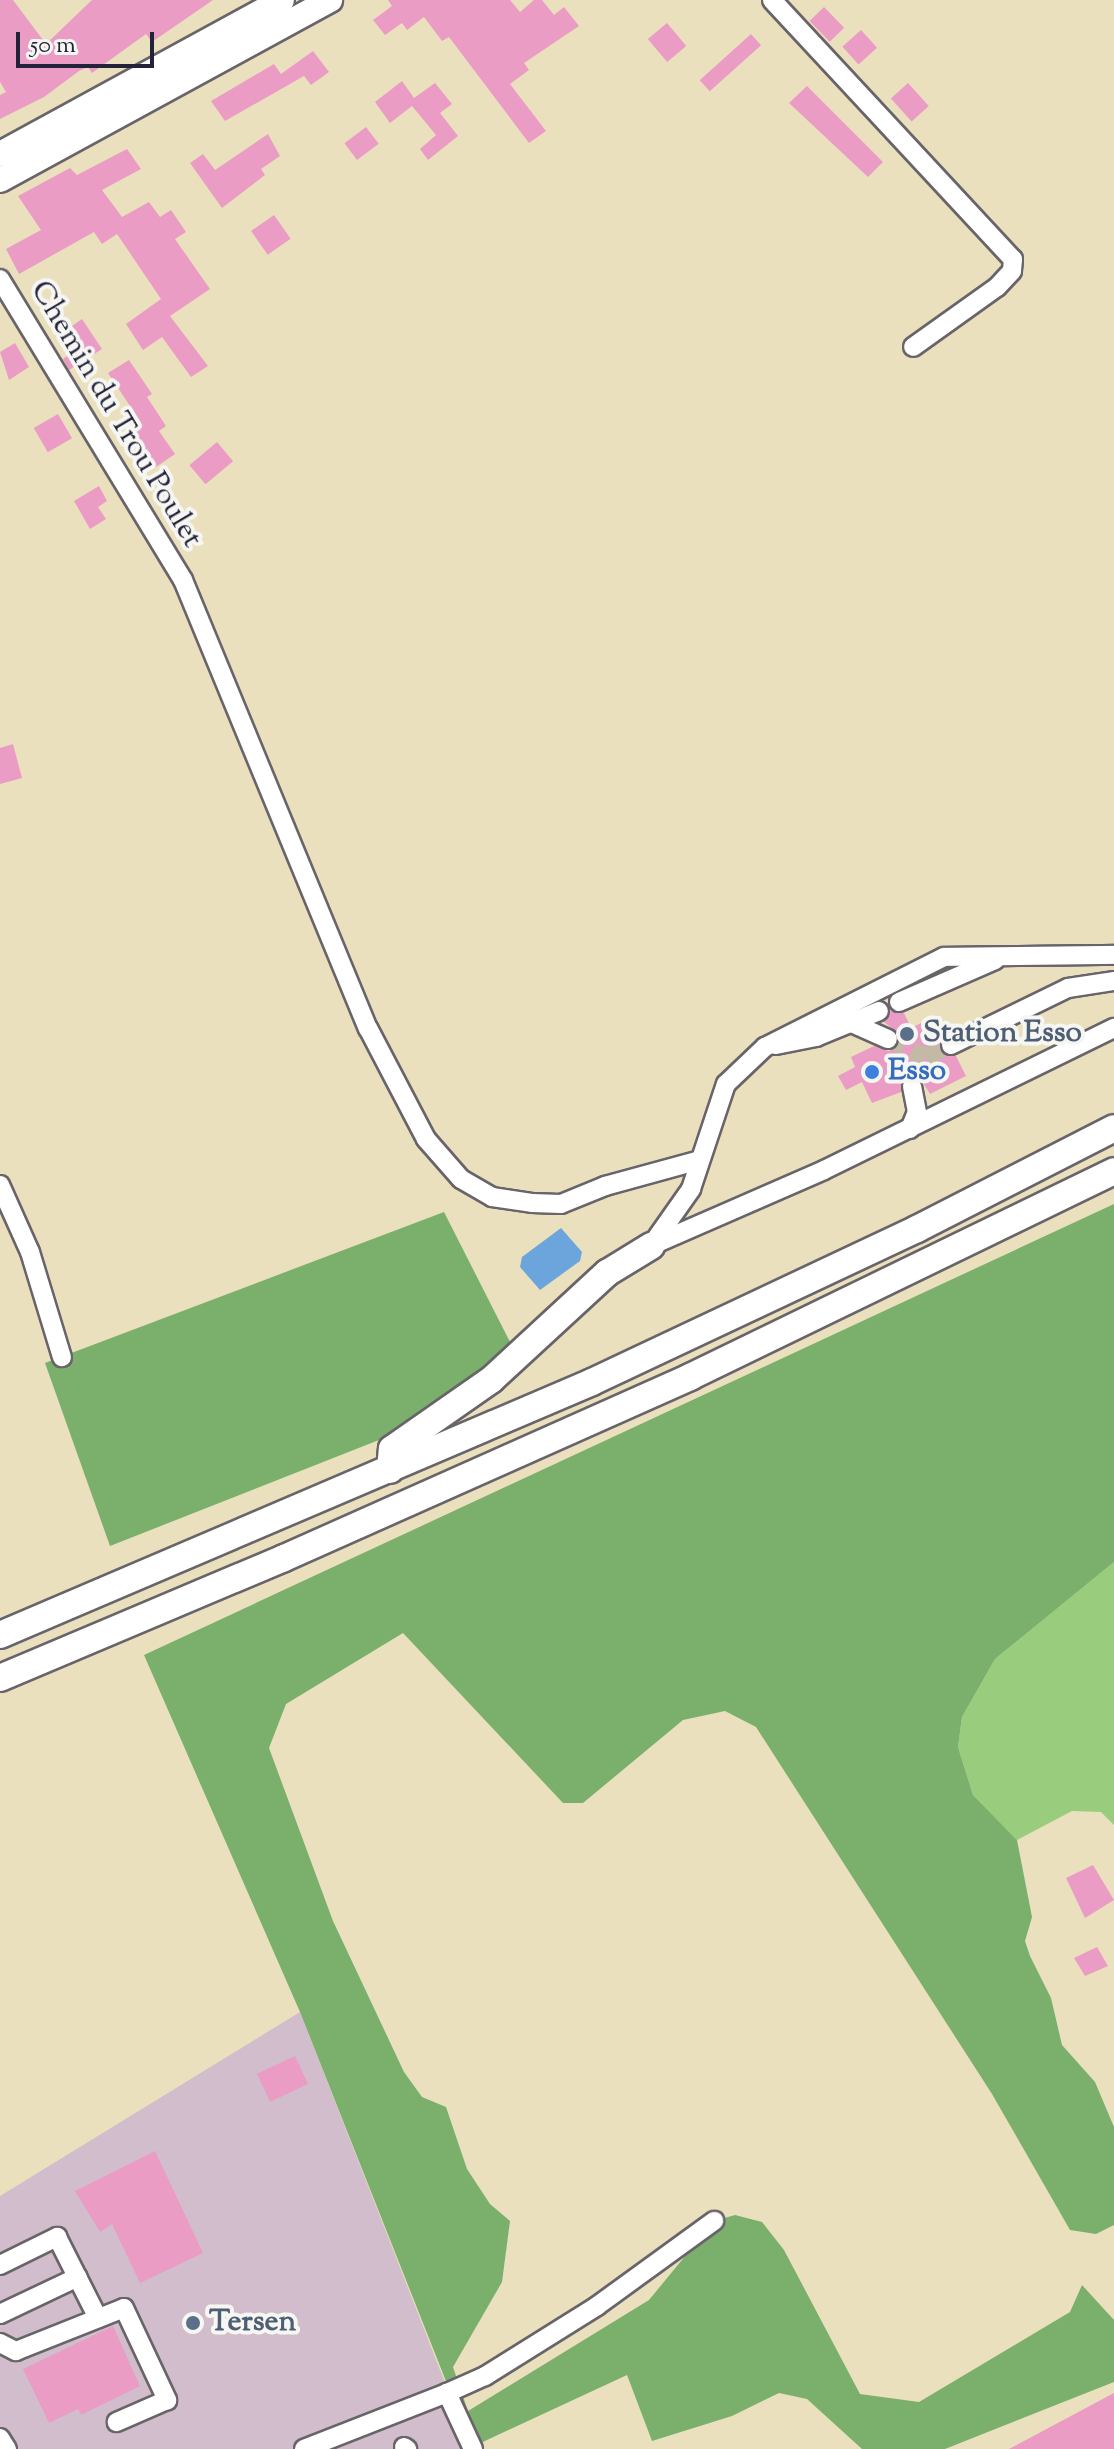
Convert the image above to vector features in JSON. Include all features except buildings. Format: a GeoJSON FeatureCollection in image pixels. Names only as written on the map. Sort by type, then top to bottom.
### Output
{"type":"FeatureCollection","features":[{"type":"Feature","properties":{"kind":"highway"},"geometry":{"type":"LineString","coordinates":[[0,1635],[390,1470],[888,1243],[1114,1128]]}},
{"type":"Feature","properties":{"kind":"highway"},"geometry":{"type":"LineString","coordinates":[[0,1678],[284,1558],[690,1377],[1114,1171]]}},
{"type":"Feature","properties":{"kind":"highway"},"geometry":{"type":"LineString","coordinates":[[390,1470],[392,1449],[491,1380],[607,1273],[651,1246]]}},
{"type":"Feature","properties":{"kind":"main road"},"geometry":{"type":"LineString","coordinates":[[0,154],[282,0]]}},
{"type":"Feature","properties":{"kind":"main road"},"geometry":{"type":"LineString","coordinates":[[0,180],[330,0]]}},
{"type":"Feature","properties":{"kind":"street"},"geometry":{"type":"LineString","coordinates":[[772,0],[1013,259],[1012,271],[997,287],[913,347]]}},
{"type":"Feature","properties":{"kind":"street","name":"Chemin du Trou Poulet"},"geometry":{"type":"LineString","coordinates":[[0,279],[183,580],[368,1028],[426,1139],[461,1179],[492,1197],[561,1204],[605,1186],[700,1160]]}},
{"type":"Feature","properties":{"kind":"street"},"geometry":{"type":"LineString","coordinates":[[899,1002],[1013,954]]}},
{"type":"Feature","properties":{"kind":"street"},"geometry":{"type":"LineString","coordinates":[[651,1246],[691,1189],[726,1084],[765,1047],[809,1020],[944,957],[1114,955]]}},
{"type":"Feature","properties":{"kind":"street"},"geometry":{"type":"LineString","coordinates":[[951,1045],[1068,988],[1114,981]]}},
{"type":"Feature","properties":{"kind":"street"},"geometry":{"type":"LineString","coordinates":[[765,1047],[854,1024],[879,1011]]}},
{"type":"Feature","properties":{"kind":"street"},"geometry":{"type":"LineString","coordinates":[[854,1024],[888,1039]]}},
{"type":"Feature","properties":{"kind":"street"},"geometry":{"type":"LineString","coordinates":[[651,1246],[910,1129],[1114,1028]]}},
{"type":"Feature","properties":{"kind":"street"},"geometry":{"type":"LineString","coordinates":[[910,1129],[917,1112],[912,1086]]}},
{"type":"Feature","properties":{"kind":"street"},"geometry":{"type":"LineString","coordinates":[[0,1185],[30,1252],[62,1357]]}},
{"type":"Feature","properties":{"kind":"street"},"geometry":{"type":"LineString","coordinates":[[304,2449],[485,2376],[597,2306],[714,2221]]}},
{"type":"Feature","properties":{"kind":"street"},"geometry":{"type":"LineString","coordinates":[[0,2265],[57,2237],[98,2318]]}},
{"type":"Feature","properties":{"kind":"street"},"geometry":{"type":"LineString","coordinates":[[0,2311],[78,2277]]}},
{"type":"Feature","properties":{"kind":"street"},"geometry":{"type":"LineString","coordinates":[[0,2343],[16,2351],[124,2308],[167,2400],[117,2422]]}},
{"type":"Feature","properties":{"kind":"street"},"geometry":{"type":"LineString","coordinates":[[447,2393],[473,2449]]}},
{"type":"Feature","properties":{"kind":"street"},"geometry":{"type":"LineString","coordinates":[[0,2438],[7,2449]]}},
{"type":"Feature","properties":{"kind":"shaded area"},"geometry":{"type":"Polygon","coordinates":[[[300,2012],[471,2449],[7,2449],[0,2438],[0,2196],[300,2012]]]}},
{"type":"Feature","properties":{"kind":"green space"},"geometry":{"type":"Polygon","coordinates":[[[1114,1204],[1114,1562],[995,1659],[962,1717],[958,1747],[973,1795],[1017,1840],[1032,1917],[1025,1941],[1030,1956],[1051,1998],[1062,2045],[1095,2082],[1114,2127],[1114,2225],[1096,2234],[1070,2230],[992,2094],[756,1727],[725,1711],[683,1720],[583,1803],[563,1803],[403,1633],[286,1704],[269,1748],[333,1921],[404,2072],[422,2097],[446,2107],[467,2169],[490,2204],[510,2221],[502,2282],[453,2367],[468,2411],[649,2300],[714,2221],[735,2215],[762,2222],[784,2250],[860,2394],[919,2402],[1070,2312],[1082,2285],[1114,2320],[1114,2382],[945,2449],[862,2449],[807,2399],[779,2393],[732,2416],[652,2441],[627,2375],[472,2447],[300,2012],[144,1655],[1114,1204]]]}},
{"type":"Feature","properties":{"kind":"green space"},"geometry":{"type":"Polygon","coordinates":[[[444,1212],[512,1346],[384,1438],[110,1546],[45,1363],[444,1212]]]}},
{"type":"Feature","properties":{"kind":"green space"},"geometry":{"type":"Polygon","coordinates":[[[1114,1562],[1114,1825],[1101,1812],[1072,1811],[1017,1840],[973,1795],[958,1747],[962,1717],[995,1659],[1114,1562]]]}},
{"type":"Feature","properties":{"kind":"water"},"geometry":{"type":"Polygon","coordinates":[[[561,1228],[582,1252],[580,1261],[540,1290],[520,1267],[522,1257],[561,1228]]]}},
{"type":"Feature","properties":{"kind":"tunnel"},"geometry":{"type":"LineString","coordinates":[[888,1039],[925,1057],[951,1045]]}},
{"type":"Feature","properties":{"kind":"place","name":"Station Esso"},"geometry":{"type":"Point","coordinates":[907,1034]}},
{"type":"Feature","properties":{"kind":"place","name":"Esso"},"geometry":{"type":"Point","coordinates":[872,1072]}},
{"type":"Feature","properties":{"kind":"place","name":"Tersen"},"geometry":{"type":"Point","coordinates":[193,2323]}}]}
